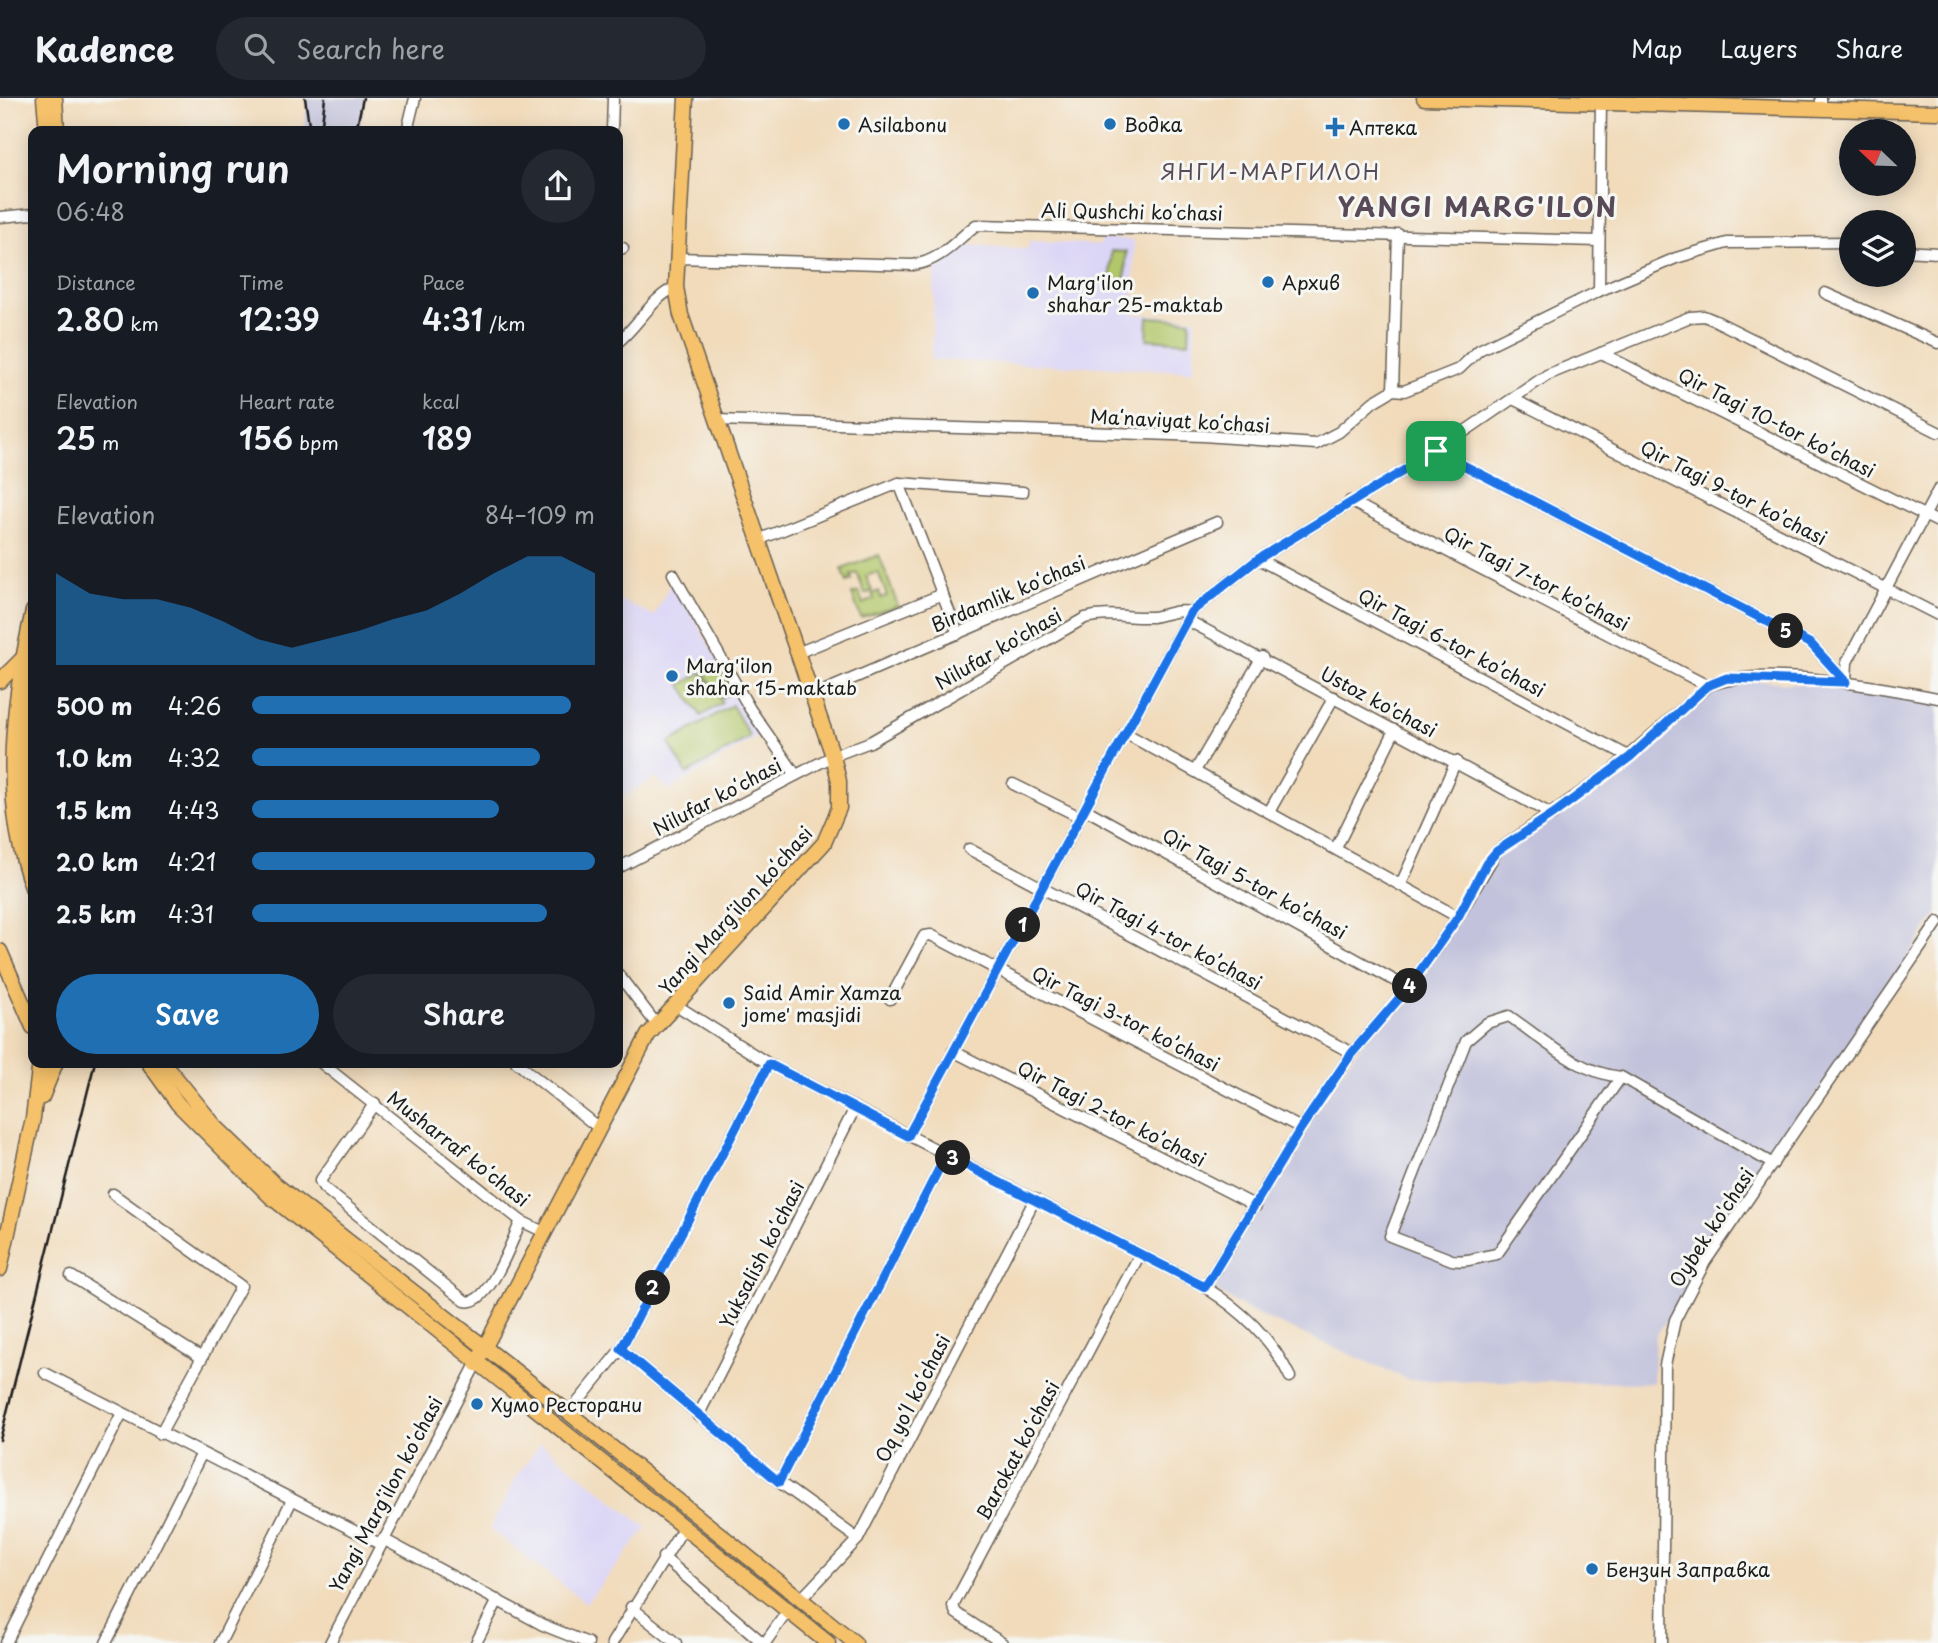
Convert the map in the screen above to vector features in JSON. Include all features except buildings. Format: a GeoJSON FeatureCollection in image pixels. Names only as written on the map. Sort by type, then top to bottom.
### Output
{"type":"FeatureCollection","features":[{"type":"Feature","properties":{"kind":"main road"},"geometry":{"type":"LineString","coordinates":[[44,98],[47,126]]}},
{"type":"Feature","properties":{"kind":"main road"},"geometry":{"type":"LineString","coordinates":[[54,98],[57,126]]}},
{"type":"Feature","properties":{"kind":"main road","name":"Yangi Margʻilon koʻchasi"},"geometry":{"type":"LineString","coordinates":[[476,1364],[648,1035],[824,843],[839,808],[839,781],[833,756],[681,315],[676,287],[686,98]]}},
{"type":"Feature","properties":{"kind":"main road"},"geometry":{"type":"LineString","coordinates":[[1424,98],[1821,103],[1938,112]]}},
{"type":"Feature","properties":{"kind":"main road"},"geometry":{"type":"LineString","coordinates":[[0,681],[28,661]]}},
{"type":"Feature","properties":{"kind":"main road"},"geometry":{"type":"LineString","coordinates":[[28,661],[14,710],[9,778],[18,844],[28,875]]}},
{"type":"Feature","properties":{"kind":"main road"},"geometry":{"type":"LineString","coordinates":[[0,695],[14,710]]}},
{"type":"Feature","properties":{"kind":"main road"},"geometry":{"type":"LineString","coordinates":[[28,716],[21,785],[28,825]]}},
{"type":"Feature","properties":{"kind":"main road"},"geometry":{"type":"LineString","coordinates":[[0,951],[28,1013]]}},
{"type":"Feature","properties":{"kind":"main road"},"geometry":{"type":"LineString","coordinates":[[22,996],[28,1003]]}},
{"type":"Feature","properties":{"kind":"main road"},"geometry":{"type":"LineString","coordinates":[[0,1269],[33,1118],[39,1068]]}},
{"type":"Feature","properties":{"kind":"main road"},"geometry":{"type":"LineString","coordinates":[[33,1118],[54,1068]]}},
{"type":"Feature","properties":{"kind":"main road"},"geometry":{"type":"LineString","coordinates":[[152,1068],[178,1104],[271,1196],[476,1364],[789,1609],[828,1643]]}},
{"type":"Feature","properties":{"kind":"main road"},"geometry":{"type":"LineString","coordinates":[[168,1068],[215,1126],[276,1185],[569,1413],[855,1643]]}},
{"type":"Feature","properties":{"kind":"street"},"geometry":{"type":"LineString","coordinates":[[408,126],[415,98]]}},
{"type":"Feature","properties":{"kind":"street"},"geometry":{"type":"LineString","coordinates":[[612,126],[613,98]]}},
{"type":"Feature","properties":{"kind":"street"},"geometry":{"type":"LineString","coordinates":[[1599,291],[1601,100]]}},
{"type":"Feature","properties":{"kind":"street"},"geometry":{"type":"LineString","coordinates":[[0,217],[28,214]]}},
{"type":"Feature","properties":{"kind":"street","name":"Ali Qushchi koʻchasi"},"geometry":{"type":"LineString","coordinates":[[677,258],[913,265],[928,263],[943,254],[976,225],[1599,241]]}},
{"type":"Feature","properties":{"kind":"street"},"geometry":{"type":"LineString","coordinates":[[1393,390],[1398,234]]}},
{"type":"Feature","properties":{"kind":"street","name":"Maʻnaviyat koʻchasi"},"geometry":{"type":"LineString","coordinates":[[716,421],[1203,436],[1316,444],[1339,432],[1373,402],[1393,390],[1404,391],[1459,369],[1479,351],[1599,291],[1676,258],[1727,243],[1839,242]]}},
{"type":"Feature","properties":{"kind":"street"},"geometry":{"type":"LineString","coordinates":[[1916,252],[1938,253]]}},
{"type":"Feature","properties":{"kind":"street"},"geometry":{"type":"LineString","coordinates":[[623,338],[663,293],[676,287]]}},
{"type":"Feature","properties":{"kind":"street"},"geometry":{"type":"LineString","coordinates":[[1825,293],[1938,343]]}},
{"type":"Feature","properties":{"kind":"street"},"geometry":{"type":"LineString","coordinates":[[908,1136],[1189,616],[1258,559],[1436,451],[1547,375],[1690,317],[1704,316],[1938,432]]}},
{"type":"Feature","properties":{"kind":"street","name":"Qir Tagi 10-tor koʼchasi"},"geometry":{"type":"LineString","coordinates":[[1601,353],[1938,522]]}},
{"type":"Feature","properties":{"kind":"street","name":"Qir Tagi 9-tor koʼchasi"},"geometry":{"type":"LineString","coordinates":[[1513,399],[1938,615]]}},
{"type":"Feature","properties":{"kind":"street"},"geometry":{"type":"LineString","coordinates":[[1436,451],[1811,644],[1846,682]]}},
{"type":"Feature","properties":{"kind":"street"},"geometry":{"type":"LineString","coordinates":[[758,540],[899,483],[1023,492]]}},
{"type":"Feature","properties":{"kind":"street"},"geometry":{"type":"LineString","coordinates":[[899,483],[958,634]]}},
{"type":"Feature","properties":{"kind":"street"},"geometry":{"type":"LineString","coordinates":[[1846,682],[1847,662],[1938,490]]}},
{"type":"Feature","properties":{"kind":"street","name":"Qir Tagi 7-tor koʼchasi"},"geometry":{"type":"LineString","coordinates":[[1350,501],[1707,686]]}},
{"type":"Feature","properties":{"kind":"street","name":"Birdamlik koʻchasi"},"geometry":{"type":"LineString","coordinates":[[812,696],[1217,522]]}},
{"type":"Feature","properties":{"kind":"street","name":"Qir Tagi 6-tor koʼchasi"},"geometry":{"type":"LineString","coordinates":[[1258,559],[1630,757]]}},
{"type":"Feature","properties":{"kind":"street"},"geometry":{"type":"LineString","coordinates":[[673,574],[750,709],[796,775]]}},
{"type":"Feature","properties":{"kind":"street"},"geometry":{"type":"LineString","coordinates":[[797,653],[943,594]]}},
{"type":"Feature","properties":{"kind":"street","name":"Nilufar ko'chasi"},"geometry":{"type":"LineString","coordinates":[[833,756],[870,742],[1085,618],[1102,614],[1140,617],[1174,611],[1189,616]]}},
{"type":"Feature","properties":{"kind":"street","name":"Ustoz ko'chasi"},"geometry":{"type":"LineString","coordinates":[[1189,616],[1553,814]]}},
{"type":"Feature","properties":{"kind":"street"},"geometry":{"type":"LineString","coordinates":[[1195,771],[1262,657]]}},
{"type":"Feature","properties":{"kind":"street"},"geometry":{"type":"LineString","coordinates":[[1205,1287],[1301,1128],[1352,1053],[1408,988],[1458,917],[1486,864],[1497,851],[1553,814],[1630,757],[1707,686],[1727,678],[1846,682],[1938,698]]}},
{"type":"Feature","properties":{"kind":"street"},"geometry":{"type":"LineString","coordinates":[[1269,812],[1334,697]]}},
{"type":"Feature","properties":{"kind":"street"},"geometry":{"type":"LineString","coordinates":[[1336,848],[1395,730]]}},
{"type":"Feature","properties":{"kind":"street"},"geometry":{"type":"LineString","coordinates":[[1125,733],[1458,917]]}},
{"type":"Feature","properties":{"kind":"street","name":"Nilufar koʻchasi"},"geometry":{"type":"LineString","coordinates":[[623,865],[833,756]]}},
{"type":"Feature","properties":{"kind":"street"},"geometry":{"type":"LineString","coordinates":[[1401,884],[1456,761]]}},
{"type":"Feature","properties":{"kind":"street","name":"Qir Tagi 5-tor koʼchasi"},"geometry":{"type":"LineString","coordinates":[[1013,783],[1082,813],[1408,988]]}},
{"type":"Feature","properties":{"kind":"street","name":"Qir Tagi 4-tor koʼchasi"},"geometry":{"type":"LineString","coordinates":[[968,849],[1352,1053]]}},
{"type":"Feature","properties":{"kind":"street","name":"Oybek ko'chasi"},"geometry":{"type":"LineString","coordinates":[[1662,1643],[1665,1365],[1675,1320],[1705,1262],[1938,922]]}},
{"type":"Feature","properties":{"kind":"street","name":"Qir Tagi 3-tor koʼchasi"},"geometry":{"type":"LineString","coordinates":[[890,999],[925,936],[931,935],[1301,1128]]}},
{"type":"Feature","properties":{"kind":"street"},"geometry":{"type":"LineString","coordinates":[[623,981],[657,1025]]}},
{"type":"Feature","properties":{"kind":"street"},"geometry":{"type":"LineString","coordinates":[[676,1004],[769,1064],[1205,1287],[1240,1310],[1278,1351],[1290,1377]]}},
{"type":"Feature","properties":{"kind":"street"},"geometry":{"type":"LineString","coordinates":[[1621,1077],[1497,1254],[1480,1255],[1462,1262],[1452,1261],[1390,1236],[1466,1041],[1487,1023],[1509,1016],[1573,1060],[1604,1075],[1621,1077],[1773,1164]]}},
{"type":"Feature","properties":{"kind":"street","name":"Qir Tagi 2-tor koʼchasi"},"geometry":{"type":"LineString","coordinates":[[953,1051],[1256,1206]]}},
{"type":"Feature","properties":{"kind":"street"},"geometry":{"type":"LineString","coordinates":[[569,1413],[621,1349],[769,1064]]}},
{"type":"Feature","properties":{"kind":"street","name":"Musharraf koʻchasi"},"geometry":{"type":"LineString","coordinates":[[328,1068],[521,1220],[546,1233]]}},
{"type":"Feature","properties":{"kind":"street"},"geometry":{"type":"LineString","coordinates":[[524,1068],[600,1129]]}},
{"type":"Feature","properties":{"kind":"street"},"geometry":{"type":"LineString","coordinates":[[374,1103],[320,1181],[324,1188],[465,1301],[471,1303],[480,1299],[489,1287],[521,1220]]}},
{"type":"Feature","properties":{"kind":"street","name":"Yuksalish koʻchasi"},"geometry":{"type":"LineString","coordinates":[[698,1416],[855,1108]]}},
{"type":"Feature","properties":{"kind":"street"},"geometry":{"type":"LineString","coordinates":[[779,1482],[946,1155]]}},
{"type":"Feature","properties":{"kind":"street"},"geometry":{"type":"LineString","coordinates":[[113,1194],[241,1286],[160,1434]]}},
{"type":"Feature","properties":{"kind":"street","name":"Oq yoʻl koʻchasi"},"geometry":{"type":"LineString","coordinates":[[801,1599],[858,1539],[1035,1199]]}},
{"type":"Feature","properties":{"kind":"street","name":"Barokat koʻchasi"},"geometry":{"type":"LineString","coordinates":[[1002,1643],[956,1613],[953,1606],[1140,1254]]}},
{"type":"Feature","properties":{"kind":"street"},"geometry":{"type":"LineString","coordinates":[[71,1276],[202,1358]]}},
{"type":"Feature","properties":{"kind":"street"},"geometry":{"type":"LineString","coordinates":[[621,1349],[779,1482],[858,1539]]}},
{"type":"Feature","properties":{"kind":"street","name":"Yangi Margʻilon koʻchasi"},"geometry":{"type":"LineString","coordinates":[[330,1643],[476,1364]]}},
{"type":"Feature","properties":{"kind":"street"},"geometry":{"type":"LineString","coordinates":[[45,1373],[292,1500],[588,1643]]}},
{"type":"Feature","properties":{"kind":"street"},"geometry":{"type":"LineString","coordinates":[[6,1643],[122,1413]]}},
{"type":"Feature","properties":{"kind":"street"},"geometry":{"type":"LineString","coordinates":[[106,1643],[201,1454]]}},
{"type":"Feature","properties":{"kind":"street"},"geometry":{"type":"LineString","coordinates":[[220,1643],[292,1500]]}},
{"type":"Feature","properties":{"kind":"street"},"geometry":{"type":"LineString","coordinates":[[612,1643],[631,1607],[684,1527]]}},
{"type":"Feature","properties":{"kind":"street"},"geometry":{"type":"LineString","coordinates":[[663,1557],[764,1643],[789,1609]]}},
{"type":"Feature","properties":{"kind":"street"},"geometry":{"type":"LineString","coordinates":[[476,1643],[498,1601]]}},
{"type":"Feature","properties":{"kind":"street"},"geometry":{"type":"LineString","coordinates":[[631,1607],[676,1643]]}},
{"type":"Feature","properties":{"kind":"shaded area"},"geometry":{"type":"Polygon","coordinates":[[[308,98],[366,98],[360,126],[305,126],[308,98]]]}},
{"type":"Feature","properties":{"kind":"shaded area","name":"Marg'ilon shahar 25-maktab"},"geometry":{"type":"Polygon","coordinates":[[[1101,238],[1134,240],[1133,314],[1195,318],[1194,371],[931,360],[935,271],[966,245],[1028,249],[1029,241],[1101,245],[1101,238]]]}},
{"type":"Feature","properties":{"kind":"shaded area","name":"Marg'ilon shahar 15-maktab"},"geometry":{"type":"Polygon","coordinates":[[[673,579],[759,736],[669,790],[656,777],[623,797],[623,601],[654,616],[673,579]]]}},
{"type":"Feature","properties":{"kind":"shaded area"},"geometry":{"type":"Polygon","coordinates":[[[1725,681],[1767,681],[1896,694],[1938,702],[1938,912],[1655,1337],[1653,1383],[1409,1380],[1248,1310],[1208,1286],[1304,1125],[1499,854],[1614,774],[1725,681]]]}},
{"type":"Feature","properties":{"kind":"shaded area"},"geometry":{"type":"Polygon","coordinates":[[[541,1443],[647,1528],[586,1603],[490,1529],[517,1476],[541,1443]]]}},
{"type":"Feature","properties":{"kind":"green space"},"geometry":{"type":"Polygon","coordinates":[[[1111,251],[1126,252],[1125,282],[1110,281],[1111,251]]]}},
{"type":"Feature","properties":{"kind":"green space"},"geometry":{"type":"Polygon","coordinates":[[[1148,317],[1190,320],[1189,342],[1147,339],[1148,317]]]}},
{"type":"Feature","properties":{"kind":"green space"},"geometry":{"type":"Polygon","coordinates":[[[879,555],[898,606],[861,618],[852,594],[859,592],[863,604],[874,599],[872,594],[879,591],[881,598],[887,596],[878,572],[866,576],[872,591],[865,594],[857,573],[851,575],[852,580],[847,582],[842,569],[879,555]]]}},
{"type":"Feature","properties":{"kind":"green space"},"geometry":{"type":"Polygon","coordinates":[[[718,666],[733,690],[721,698],[705,674],[718,666]]]}},
{"type":"Feature","properties":{"kind":"green space"},"geometry":{"type":"Polygon","coordinates":[[[702,672],[722,703],[701,716],[681,685],[702,672]]]}},
{"type":"Feature","properties":{"kind":"green space"},"geometry":{"type":"Polygon","coordinates":[[[732,705],[750,737],[687,774],[669,743],[732,705]]]}},
{"type":"Feature","properties":{"kind":"railway"},"geometry":{"type":"LineString","coordinates":[[305,98],[309,126]]}},
{"type":"Feature","properties":{"kind":"railway"},"geometry":{"type":"LineString","coordinates":[[322,126],[325,98]]}},
{"type":"Feature","properties":{"kind":"railway"},"geometry":{"type":"LineString","coordinates":[[357,126],[363,98]]}},
{"type":"Feature","properties":{"kind":"railway"},"geometry":{"type":"LineString","coordinates":[[0,1440],[93,1068]]}},
{"type":"Feature","properties":{"kind":"place","name":"Asilabonu"},"geometry":{"type":"Point","coordinates":[844,124]}},
{"type":"Feature","properties":{"kind":"place","name":"Водка"},"geometry":{"type":"Point","coordinates":[1110,124]}},
{"type":"Feature","properties":{"kind":"place","name":"Аптека"},"geometry":{"type":"Point","coordinates":[1335,127]}},
{"type":"Feature","properties":{"kind":"place","name":"Архив"},"geometry":{"type":"Point","coordinates":[1268,282]}},
{"type":"Feature","properties":{"kind":"place","name":"Marg'ilon shahar 25-maktab"},"geometry":{"type":"Point","coordinates":[1033,293]}},
{"type":"Feature","properties":{"kind":"place","name":"Marg'ilon shahar 15-maktab"},"geometry":{"type":"Point","coordinates":[672,676]}},
{"type":"Feature","properties":{"kind":"place","name":"Said Amir Xamza jome' masjidi"},"geometry":{"type":"Point","coordinates":[729,1003]}},
{"type":"Feature","properties":{"kind":"place","name":"Хумо Ресторани"},"geometry":{"type":"Point","coordinates":[477,1404]}},
{"type":"Feature","properties":{"kind":"place","name":"Бензин Заправка"},"geometry":{"type":"Point","coordinates":[1592,1569]}},
{"type":"Feature","properties":{"kind":"district","name":"ЯНГИ-МАРГИЛОН"},"geometry":{"type":"Point","coordinates":[1271,171]}},
{"type":"Feature","properties":{"kind":"district","name":"YANGI MARG'ILON"},"geometry":{"type":"Point","coordinates":[1478,206]}},
{"type":"Feature","properties":{"kind":"route"},"geometry":{"type":"LineString","coordinates":[[1436,451],[1811,644],[1846,682],[1727,678],[1707,686],[1630,757],[1553,814],[1497,851],[1486,864],[1458,917],[1408,988],[1352,1053],[1301,1128],[1205,1287],[946,1155],[779,1482],[621,1349],[769,1064],[908,1136],[1191,612],[1258,559],[1300,531],[1436,451]]}}]}
